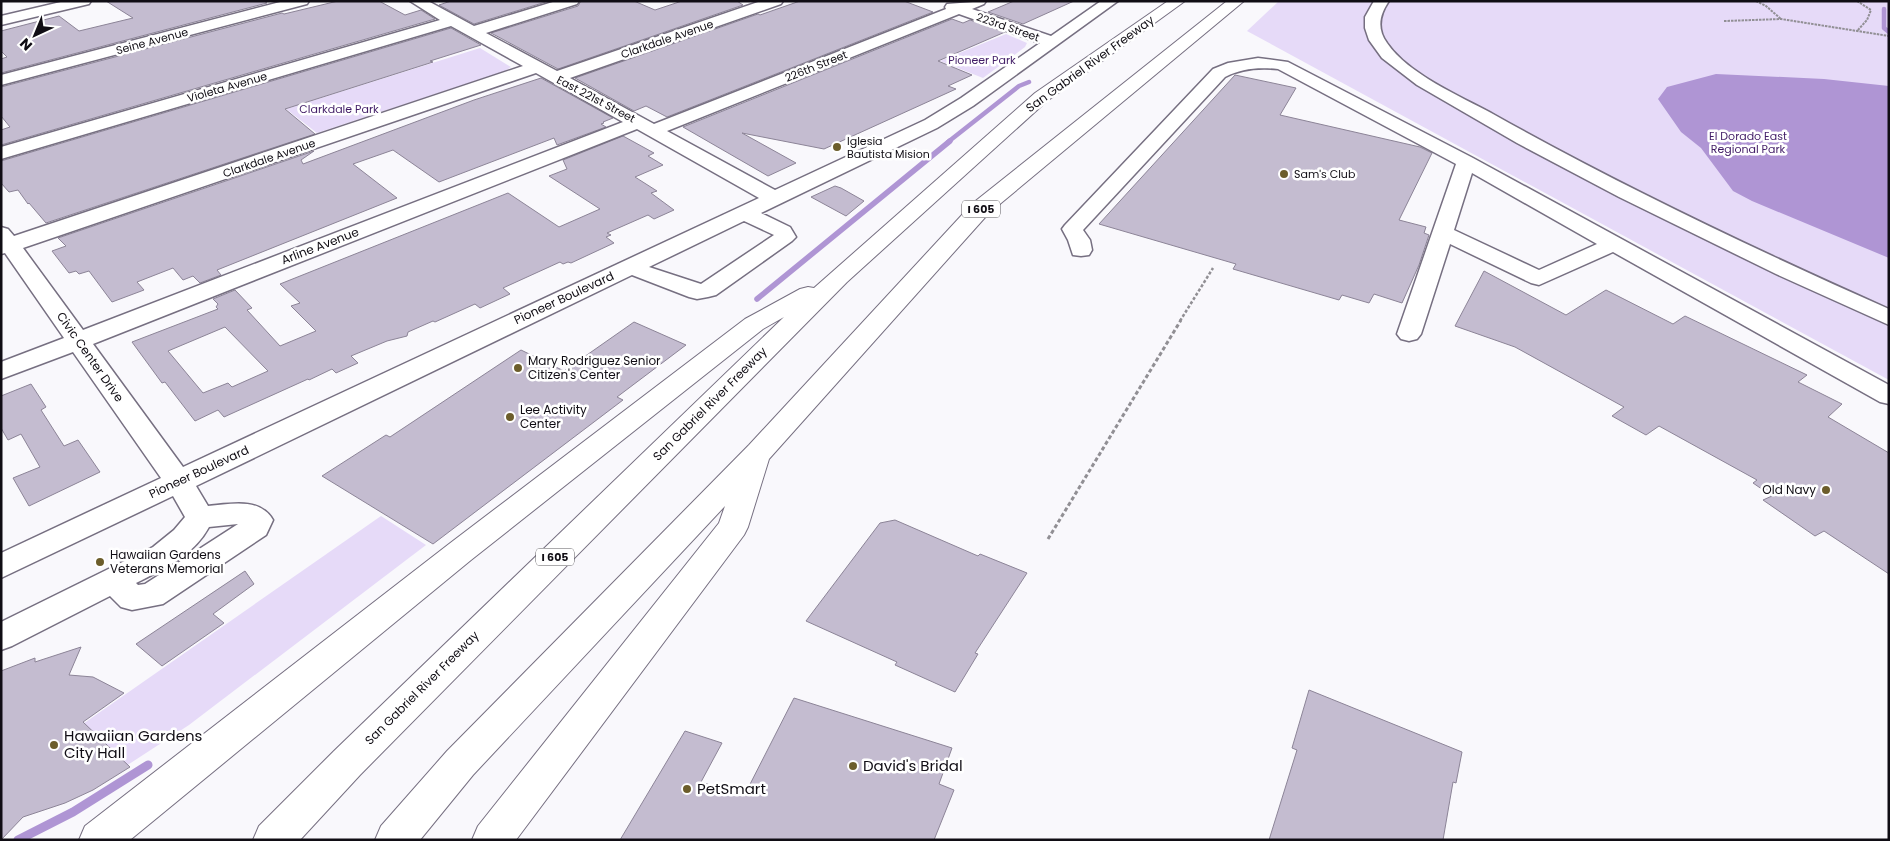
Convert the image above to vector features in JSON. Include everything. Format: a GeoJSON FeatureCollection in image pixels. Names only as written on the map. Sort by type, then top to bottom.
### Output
{"type":"FeatureCollection","features":[{"type":"Feature","properties":{"kind":"highway","name":"San Gabriel River Freeway"},"geometry":{"type":"LineString","coordinates":[[273,840],[354,756],[839,277],[1041,97],[1178,1]]}},
{"type":"Feature","properties":{"kind":"highway","name":"I 605"},"geometry":{"type":"LineString","coordinates":[[395,840],[460,763],[759,452],[981,208],[1237,1]]}},
{"type":"Feature","properties":{"kind":"highway"},"geometry":{"type":"LineString","coordinates":[[99,840],[460,552],[754,324],[839,277]]}},
{"type":"Feature","properties":{"kind":"highway"},"geometry":{"type":"LineString","coordinates":[[492,840],[733,527],[759,452]]}},
{"type":"Feature","properties":{"kind":"street"},"geometry":{"type":"LineString","coordinates":[[1,21],[84,1]]}},
{"type":"Feature","properties":{"kind":"street","name":"Seine Avenue"},"geometry":{"type":"LineString","coordinates":[[1,80],[302,1]]}},
{"type":"Feature","properties":{"kind":"street","name":"East 221st Street"},"geometry":{"type":"LineString","coordinates":[[417,1],[775,198]]}},
{"type":"Feature","properties":{"kind":"street"},"geometry":{"type":"LineString","coordinates":[[472,32],[572,1]]}},
{"type":"Feature","properties":{"kind":"street","name":"Clarkdale Avenue"},"geometry":{"type":"LineString","coordinates":[[557,77],[776,1]]}},
{"type":"Feature","properties":{"kind":"street","name":"223rd Street"},"geometry":{"type":"LineString","coordinates":[[936,1],[1052,42]]}},
{"type":"Feature","properties":{"kind":"street","name":"226th Street"},"geometry":{"type":"LineString","coordinates":[[647,126],[979,1]]}},
{"type":"Feature","properties":{"kind":"street","name":"Pioneer Boulevard"},"geometry":{"type":"LineString","coordinates":[[1,566],[942,117],[1111,1]]}},
{"type":"Feature","properties":{"kind":"street"},"geometry":{"type":"LineString","coordinates":[[1382,1],[1372,16],[1372,29],[1380,46],[1392,59],[1425,81],[1556,156],[1633,196],[1719,239],[1889,318]]}},
{"type":"Feature","properties":{"kind":"street","name":"Violeta Avenue"},"geometry":{"type":"LineString","coordinates":[[1,153],[452,21]]}},
{"type":"Feature","properties":{"kind":"street"},"geometry":{"type":"LineString","coordinates":[[1081,250],[1079,240],[1072,229],[1219,74],[1228,68],[1265,62],[1282,65],[1466,162],[1889,396]]}},
{"type":"Feature","properties":{"kind":"street","name":"Clarkdale Avenue"},"geometry":{"type":"LineString","coordinates":[[4,242],[537,68]]}},
{"type":"Feature","properties":{"kind":"street","name":"Arline Avenue"},"geometry":{"type":"LineString","coordinates":[[1,371],[647,126]]}},
{"type":"Feature","properties":{"kind":"street"},"geometry":{"type":"LineString","coordinates":[[1409,334],[1466,162]]}},
{"type":"Feature","properties":{"kind":"street"},"geometry":{"type":"LineString","coordinates":[[630,267],[697,292],[708,290],[785,237],[783,232],[744,213]]}},
{"type":"Feature","properties":{"kind":"street"},"geometry":{"type":"LineString","coordinates":[[1442,232],[1539,278],[1614,244]]}},
{"type":"Feature","properties":{"kind":"street","name":"Civic Center Drive"},"geometry":{"type":"LineString","coordinates":[[4,242],[79,341],[179,482],[200,516]]}},
{"type":"Feature","properties":{"kind":"street"},"geometry":{"type":"LineString","coordinates":[[1,637],[114,580],[164,555],[183,540],[196,526],[200,516],[243,513],[258,520],[256,527],[152,595],[132,598],[114,580]]}},
{"type":"Feature","properties":{"kind":"path"},"geometry":{"type":"LineString","coordinates":[[1756,1],[1766,6],[1781,19]]}},
{"type":"Feature","properties":{"kind":"path"},"geometry":{"type":"LineString","coordinates":[[1857,1],[1871,10],[1867,20],[1857,31]]}},
{"type":"Feature","properties":{"kind":"path"},"geometry":{"type":"LineString","coordinates":[[1724,21],[1781,19],[1889,36]]}},
{"type":"Feature","properties":{"kind":"path"},"geometry":{"type":"LineString","coordinates":[[1048,539],[1213,268]]}},
{"type":"Feature","properties":{"kind":"green space","name":"El Dorado East Regional Park"},"geometry":{"type":"Polygon","coordinates":[[[1279,1],[1889,1],[1889,380],[1247,31],[1279,1]]]}},
{"type":"Feature","properties":{"kind":"green space","name":"Pioneer Park"},"geometry":{"type":"Polygon","coordinates":[[[1006,34],[1027,43],[1025,47],[983,78],[940,61],[1006,34]]]}},
{"type":"Feature","properties":{"kind":"green space","name":"Clarkdale Park"},"geometry":{"type":"Polygon","coordinates":[[[480,48],[511,67],[505,71],[317,133],[286,109],[480,48]]]}},
{"type":"Feature","properties":{"kind":"green space"},"geometry":{"type":"Polygon","coordinates":[[[381,516],[426,545],[189,725],[123,768],[80,726],[381,516]]]}},
{"type":"Feature","properties":{"kind":"shaded area"},"geometry":{"type":"Polygon","coordinates":[[[1716,74],[1824,79],[1889,86],[1889,258],[1752,201],[1733,191],[1701,148],[1681,132],[1658,99],[1667,87],[1716,74]]]}},
{"type":"Feature","properties":{"kind":"building"},"geometry":{"type":"Polygon","coordinates":[[[106,1],[264,1],[267,3],[1,73],[1,59],[7,57],[1,51],[1,31],[59,16],[79,31],[133,18],[106,1]]]}},
{"type":"Feature","properties":{"kind":"building"},"geometry":{"type":"Polygon","coordinates":[[[338,1],[379,1],[405,15],[421,10],[435,19],[1,145],[1,130],[10,127],[1,116],[1,87],[282,13],[338,1]]]}},
{"type":"Feature","properties":{"kind":"building"},"geometry":{"type":"Polygon","coordinates":[[[451,1],[549,1],[474,24],[439,5],[451,1]]]}},
{"type":"Feature","properties":{"kind":"building"},"geometry":{"type":"Polygon","coordinates":[[[581,1],[634,1],[655,10],[682,1],[737,1],[743,5],[558,69],[491,33],[578,6],[581,1]]]}},
{"type":"Feature","properties":{"kind":"building"},"geometry":{"type":"Polygon","coordinates":[[[800,1],[904,1],[933,12],[667,117],[646,106],[634,111],[575,78],[758,14],[760,15],[800,1]]]}},
{"type":"Feature","properties":{"kind":"building"},"geometry":{"type":"Polygon","coordinates":[[[1014,1],[1074,1],[1023,24],[988,12],[1014,1]]]}},
{"type":"Feature","properties":{"kind":"building"},"geometry":{"type":"Polygon","coordinates":[[[952,19],[963,23],[970,20],[1005,32],[938,61],[972,75],[948,86],[956,89],[824,149],[742,133],[796,163],[768,176],[683,127],[952,19]]]}},
{"type":"Feature","properties":{"kind":"building"},"geometry":{"type":"Polygon","coordinates":[[[451,28],[481,45],[285,109],[315,134],[46,223],[18,190],[9,192],[1,183],[1,161],[451,28]]]}},
{"type":"Feature","properties":{"kind":"building","name":"Sam's Club"},"geometry":{"type":"Polygon","coordinates":[[[1235,75],[1296,88],[1280,115],[1420,147],[1432,153],[1399,220],[1426,227],[1424,233],[1429,235],[1419,265],[1402,303],[1374,294],[1369,303],[1342,295],[1339,300],[1233,269],[1236,264],[1099,224],[1235,75]]]}},
{"type":"Feature","properties":{"kind":"building"},"geometry":{"type":"Polygon","coordinates":[[[541,78],[613,118],[601,124],[606,127],[557,145],[554,138],[439,182],[393,150],[353,164],[397,198],[217,270],[221,275],[200,283],[193,276],[183,280],[173,268],[137,282],[144,290],[112,302],[89,271],[79,274],[76,271],[69,273],[52,251],[66,246],[58,238],[314,151],[301,160],[303,164],[474,100],[541,78]]]}},
{"type":"Feature","properties":{"kind":"building"},"geometry":{"type":"Polygon","coordinates":[[[623,136],[654,153],[648,156],[663,165],[635,177],[657,191],[651,193],[674,210],[654,219],[648,215],[607,233],[611,235],[606,237],[614,243],[571,263],[563,264],[560,262],[503,288],[510,294],[480,308],[475,304],[435,322],[433,321],[408,332],[407,336],[387,341],[351,356],[358,363],[336,373],[332,369],[224,417],[218,410],[195,421],[165,382],[162,383],[132,342],[218,309],[216,307],[218,304],[213,299],[235,290],[252,308],[247,310],[280,346],[316,331],[291,306],[300,303],[280,284],[508,193],[559,227],[600,209],[549,176],[567,169],[563,160],[623,136]],[[225,327],[168,351],[203,393],[228,383],[232,387],[268,371],[225,327]]]}},
{"type":"Feature","properties":{"kind":"building"},"geometry":{"type":"Polygon","coordinates":[[[835,186],[864,201],[846,216],[811,197],[835,186]]]}},
{"type":"Feature","properties":{"kind":"building"},"geometry":{"type":"Polygon","coordinates":[[[1484,271],[1566,315],[1606,290],[1673,324],[1685,316],[1807,375],[1798,382],[1842,404],[1828,417],[1889,453],[1889,574],[1824,531],[1815,536],[1763,500],[1772,496],[1753,483],[1757,480],[1659,426],[1646,435],[1612,416],[1624,407],[1515,347],[1455,326],[1484,271]]]}},
{"type":"Feature","properties":{"kind":"building","name":"Lee Activity Center"},"geometry":{"type":"Polygon","coordinates":[[[634,322],[686,345],[617,397],[623,400],[433,544],[322,476],[386,435],[390,437],[521,350],[564,371],[634,322]]]}},
{"type":"Feature","properties":{"kind":"building"},"geometry":{"type":"Polygon","coordinates":[[[31,384],[46,407],[41,410],[64,446],[78,440],[100,472],[29,506],[13,478],[40,467],[21,434],[8,440],[1,428],[1,396],[31,384]]]}},
{"type":"Feature","properties":{"kind":"building"},"geometry":{"type":"Polygon","coordinates":[[[895,520],[978,556],[980,554],[1027,573],[975,653],[978,654],[955,692],[895,665],[897,662],[806,621],[880,523],[895,520]]]}},
{"type":"Feature","properties":{"kind":"building"},"geometry":{"type":"Polygon","coordinates":[[[245,571],[254,584],[213,614],[224,623],[162,666],[136,644],[245,571]]]}},
{"type":"Feature","properties":{"kind":"building","name":"Hawaiian Gardens City Hall"},"geometry":{"type":"Polygon","coordinates":[[[81,647],[69,675],[93,677],[124,693],[83,722],[130,767],[93,790],[65,803],[23,817],[1,840],[1,671],[35,658],[35,662],[81,647]]]}},
{"type":"Feature","properties":{"kind":"building"},"geometry":{"type":"Polygon","coordinates":[[[1309,690],[1462,752],[1456,783],[1453,782],[1443,840],[1269,840],[1297,750],[1292,748],[1309,690]]]}},
{"type":"Feature","properties":{"kind":"building","name":"David's Bridal"},"geometry":{"type":"Polygon","coordinates":[[[794,698],[952,748],[939,784],[954,790],[934,840],[620,840],[685,731],[722,743],[701,782],[744,796],[794,698]]]}},
{"type":"Feature","properties":{"kind":"waterway"},"geometry":{"type":"LineString","coordinates":[[1884,9],[1884,28],[1889,32]]}},
{"type":"Feature","properties":{"kind":"waterway"},"geometry":{"type":"LineString","coordinates":[[948,142],[1019,86],[1029,82]]}},
{"type":"Feature","properties":{"kind":"waterway"},"geometry":{"type":"LineString","coordinates":[[757,299],[950,141]]}},
{"type":"Feature","properties":{"kind":"waterway"},"geometry":{"type":"LineString","coordinates":[[18,840],[73,812],[148,765]]}},
{"type":"Feature","properties":{"kind":"place","name":"Iglesia Bautista Mision"},"geometry":{"type":"Point","coordinates":[837,147]}},
{"type":"Feature","properties":{"kind":"place","name":"Sam's Club"},"geometry":{"type":"Point","coordinates":[1284,174]}},
{"type":"Feature","properties":{"kind":"place","name":"Mary Rodriguez Senior Citizen's Center"},"geometry":{"type":"Point","coordinates":[518,368]}},
{"type":"Feature","properties":{"kind":"place","name":"Lee Activity Center"},"geometry":{"type":"Point","coordinates":[510,417]}},
{"type":"Feature","properties":{"kind":"place","name":"Old Navy"},"geometry":{"type":"Point","coordinates":[1826,490]}},
{"type":"Feature","properties":{"kind":"place","name":"Hawaiian Gardens Veterans Memorial"},"geometry":{"type":"Point","coordinates":[100,562]}},
{"type":"Feature","properties":{"kind":"place","name":"Hawaiian Gardens City Hall"},"geometry":{"type":"Point","coordinates":[54,745]}},
{"type":"Feature","properties":{"kind":"place","name":"David's Bridal"},"geometry":{"type":"Point","coordinates":[853,766]}},
{"type":"Feature","properties":{"kind":"place","name":"PetSmart"},"geometry":{"type":"Point","coordinates":[687,789]}}]}
